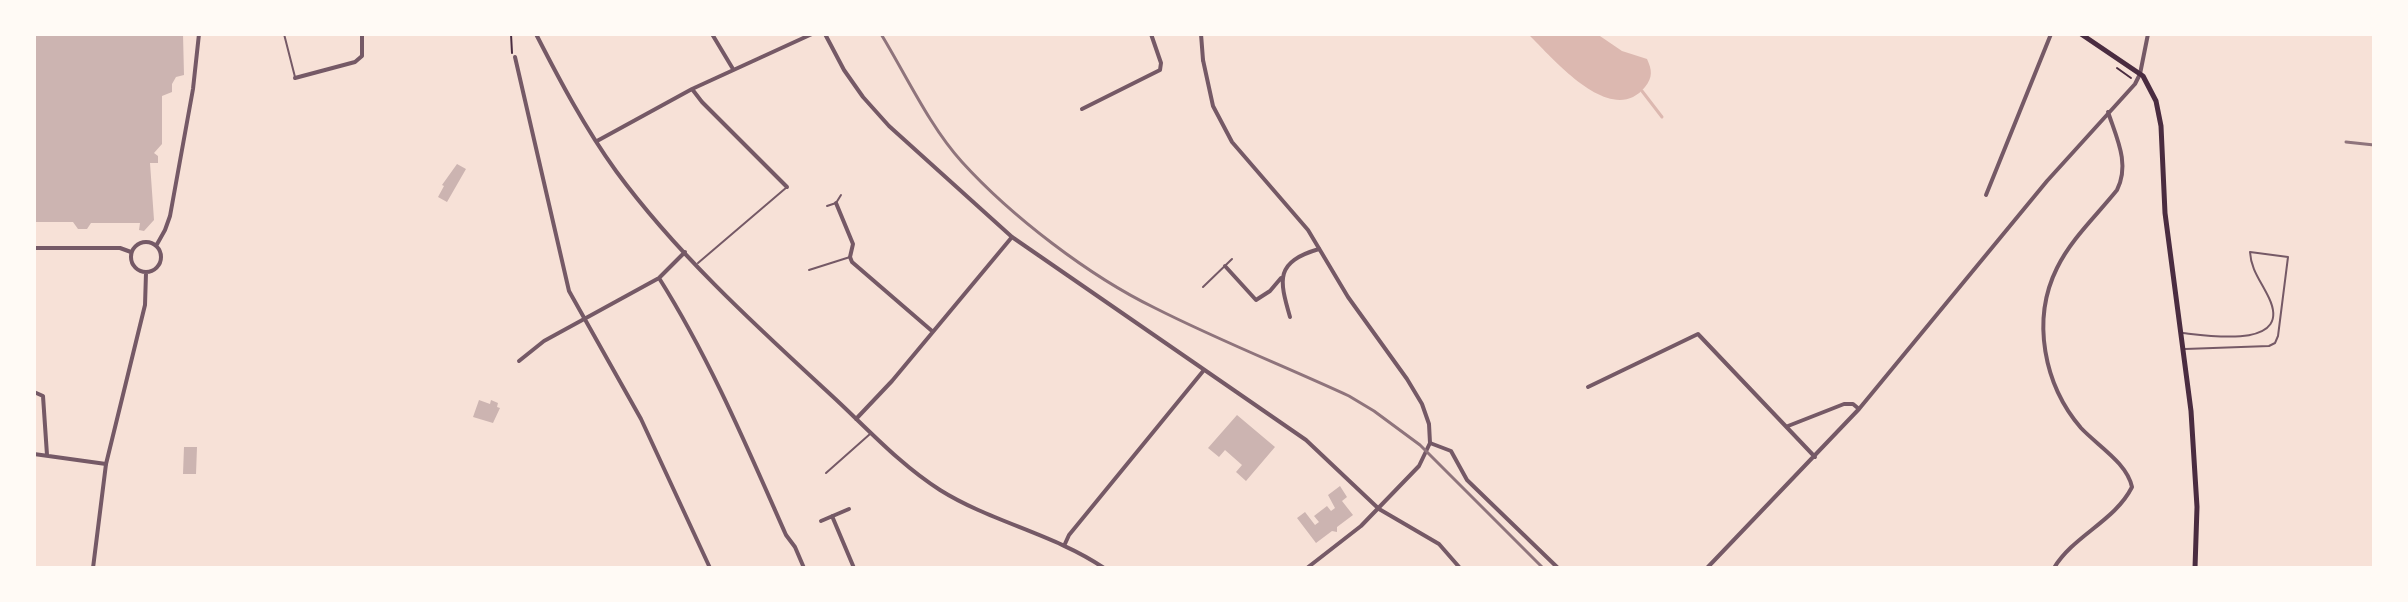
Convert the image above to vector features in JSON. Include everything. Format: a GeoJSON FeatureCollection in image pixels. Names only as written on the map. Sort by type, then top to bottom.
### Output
{"type":"FeatureCollection","features":[{"type":"Feature","properties":{"kind":"main road"},"geometry":{"type":"LineString","coordinates":[[2081,34],[2140,74],[2150,87],[2158,109],[2165,213],[2185,350],[2196,485],[2195,568]]}},
{"type":"Feature","properties":{"kind":"street"},"geometry":{"type":"LineString","coordinates":[[146,273],[156,269],[161,260],[156,246],[170,216],[193,89],[199,34]]}},
{"type":"Feature","properties":{"kind":"street"},"geometry":{"type":"LineString","coordinates":[[295,78],[355,62],[362,56],[362,34]]}},
{"type":"Feature","properties":{"kind":"street"},"geometry":{"type":"LineString","coordinates":[[536,34],[597,141],[637,198],[685,252],[790,357],[917,474],[957,500],[1064,546],[1104,568]]}},
{"type":"Feature","properties":{"kind":"street"},"geometry":{"type":"LineString","coordinates":[[712,34],[733,69]]}},
{"type":"Feature","properties":{"kind":"street"},"geometry":{"type":"LineString","coordinates":[[597,141],[692,89],[812,34]]}},
{"type":"Feature","properties":{"kind":"street"},"geometry":{"type":"LineString","coordinates":[[825,34],[844,70],[889,126],[1012,237],[1306,440],[1379,509],[1439,544],[1460,568]]}},
{"type":"Feature","properties":{"kind":"street"},"geometry":{"type":"LineString","coordinates":[[1082,109],[1160,70],[1161,63],[1151,34]]}},
{"type":"Feature","properties":{"kind":"street"},"geometry":{"type":"LineString","coordinates":[[1201,34],[1213,106],[1232,142],[1308,230],[1348,297],[1422,404],[1429,424],[1430,443],[1419,466],[1379,509],[1307,568]]}},
{"type":"Feature","properties":{"kind":"street"},"geometry":{"type":"LineString","coordinates":[[1986,195],[2051,34]]}},
{"type":"Feature","properties":{"kind":"street"},"geometry":{"type":"LineString","coordinates":[[1707,568],[1859,409],[2047,181],[2135,84],[2148,34]]}},
{"type":"Feature","properties":{"kind":"street"},"geometry":{"type":"LineString","coordinates":[[515,57],[569,291],[641,419],[710,568]]}},
{"type":"Feature","properties":{"kind":"street"},"geometry":{"type":"LineString","coordinates":[[692,89],[787,187]]}},
{"type":"Feature","properties":{"kind":"street"},"geometry":{"type":"LineString","coordinates":[[2054,568],[2070,548],[2122,501],[2132,487],[2124,469],[2097,445],[2063,403],[2046,360],[2043,335],[2048,290],[2056,270],[2065,253],[2121,181],[2123,158],[2108,112]]}},
{"type":"Feature","properties":{"kind":"street"},"geometry":{"type":"LineString","coordinates":[[836,203],[853,244],[852,262],[932,332]]}},
{"type":"Feature","properties":{"kind":"street"},"geometry":{"type":"LineString","coordinates":[[856,419],[1012,237]]}},
{"type":"Feature","properties":{"kind":"street"},"geometry":{"type":"LineString","coordinates":[[131,252],[142,242],[156,246]]}},
{"type":"Feature","properties":{"kind":"street"},"geometry":{"type":"LineString","coordinates":[[34,248],[120,248],[131,252]]}},
{"type":"Feature","properties":{"kind":"street"},"geometry":{"type":"LineString","coordinates":[[1225,266],[1256,300],[1270,291],[1284,271],[1300,257],[1321,249]]}},
{"type":"Feature","properties":{"kind":"street"},"geometry":{"type":"LineString","coordinates":[[131,252],[133,266],[146,273]]}},
{"type":"Feature","properties":{"kind":"street"},"geometry":{"type":"LineString","coordinates":[[519,361],[544,341],[659,278],[685,252]]}},
{"type":"Feature","properties":{"kind":"street"},"geometry":{"type":"LineString","coordinates":[[93,568],[106,464],[145,305],[146,273]]}},
{"type":"Feature","properties":{"kind":"street"},"geometry":{"type":"LineString","coordinates":[[659,278],[718,382],[786,535],[804,568]]}},
{"type":"Feature","properties":{"kind":"street"},"geometry":{"type":"LineString","coordinates":[[1281,278],[1290,317]]}},
{"type":"Feature","properties":{"kind":"street"},"geometry":{"type":"LineString","coordinates":[[1588,387],[1698,334],[1815,457]]}},
{"type":"Feature","properties":{"kind":"street"},"geometry":{"type":"LineString","coordinates":[[1064,546],[1069,535],[1204,370]]}},
{"type":"Feature","properties":{"kind":"street"},"geometry":{"type":"LineString","coordinates":[[34,392],[43,396],[48,456]]}},
{"type":"Feature","properties":{"kind":"street"},"geometry":{"type":"LineString","coordinates":[[1788,426],[1844,404],[1853,404],[1859,409]]}},
{"type":"Feature","properties":{"kind":"street"},"geometry":{"type":"LineString","coordinates":[[1430,443],[1451,451],[1467,480],[1558,568]]}},
{"type":"Feature","properties":{"kind":"street"},"geometry":{"type":"LineString","coordinates":[[34,463],[34,454],[106,464]]}},
{"type":"Feature","properties":{"kind":"street"},"geometry":{"type":"LineString","coordinates":[[821,521],[849,509]]}},
{"type":"Feature","properties":{"kind":"street"},"geometry":{"type":"LineString","coordinates":[[832,516],[854,568]]}},
{"type":"Feature","properties":{"kind":"lane"},"geometry":{"type":"LineString","coordinates":[[284,34],[295,78]]}},
{"type":"Feature","properties":{"kind":"lane"},"geometry":{"type":"LineString","coordinates":[[697,264],[787,187]]}},
{"type":"Feature","properties":{"kind":"lane"},"geometry":{"type":"LineString","coordinates":[[827,206],[836,203],[841,195]]}},
{"type":"Feature","properties":{"kind":"lane"},"geometry":{"type":"LineString","coordinates":[[2182,332],[2254,335],[2267,330],[2272,308],[2251,264],[2250,252],[2288,257],[2275,343],[2269,346],[2185,350]]}},
{"type":"Feature","properties":{"kind":"lane"},"geometry":{"type":"LineString","coordinates":[[809,270],[850,257]]}},
{"type":"Feature","properties":{"kind":"lane"},"geometry":{"type":"LineString","coordinates":[[1203,287],[1232,259]]}},
{"type":"Feature","properties":{"kind":"lane"},"geometry":{"type":"LineString","coordinates":[[826,473],[871,433]]}},
{"type":"Feature","properties":{"kind":"path"},"geometry":{"type":"LineString","coordinates":[[511,34],[510,44],[515,57]]}},
{"type":"Feature","properties":{"kind":"shaded area"},"geometry":{"type":"Polygon","coordinates":[[[1528,34],[1597,34],[1622,51],[1647,59],[1651,70],[1649,80],[1631,98],[1616,100],[1599,95],[1567,72],[1528,34]]]}},
{"type":"Feature","properties":{"kind":"building"},"geometry":{"type":"Polygon","coordinates":[[[34,34],[183,34],[184,75],[176,77],[172,92],[162,96],[162,144],[154,153],[158,156],[158,163],[150,163],[154,220],[144,231],[139,230],[140,223],[91,223],[87,229],[78,229],[73,222],[34,222],[34,34]]]}},
{"type":"Feature","properties":{"kind":"building"},"geometry":{"type":"Polygon","coordinates":[[[457,164],[466,169],[447,202],[438,197],[442,185],[457,164]]]}},
{"type":"Feature","properties":{"kind":"building"},"geometry":{"type":"Polygon","coordinates":[[[479,400],[498,403],[497,407],[500,408],[493,423],[473,417],[479,400]]]}},
{"type":"Feature","properties":{"kind":"building"},"geometry":{"type":"Polygon","coordinates":[[[1237,415],[1275,447],[1246,481],[1236,472],[1242,465],[1225,450],[1219,457],[1208,448],[1237,415]]]}},
{"type":"Feature","properties":{"kind":"building"},"geometry":{"type":"Polygon","coordinates":[[[184,447],[197,447],[196,474],[183,474],[184,447]]]}},
{"type":"Feature","properties":{"kind":"building"},"geometry":{"type":"Polygon","coordinates":[[[1340,486],[1347,497],[1342,501],[1353,515],[1337,527],[1337,532],[1332,531],[1316,543],[1297,518],[1305,512],[1315,525],[1319,522],[1314,516],[1327,506],[1331,511],[1335,508],[1328,495],[1340,486]]]}},
{"type":"Feature","properties":{"kind":"waterway"},"geometry":{"type":"LineString","coordinates":[[1642,91],[1662,117]]}},
{"type":"Feature","properties":{"kind":"railway"},"geometry":{"type":"LineString","coordinates":[[881,34],[950,148],[1027,223],[1078,262],[1130,295],[1349,396],[1374,411],[1420,445],[1543,568]]}},
{"type":"Feature","properties":{"kind":"railway"},"geometry":{"type":"LineString","coordinates":[[2346,142],[2374,145]]}}]}
